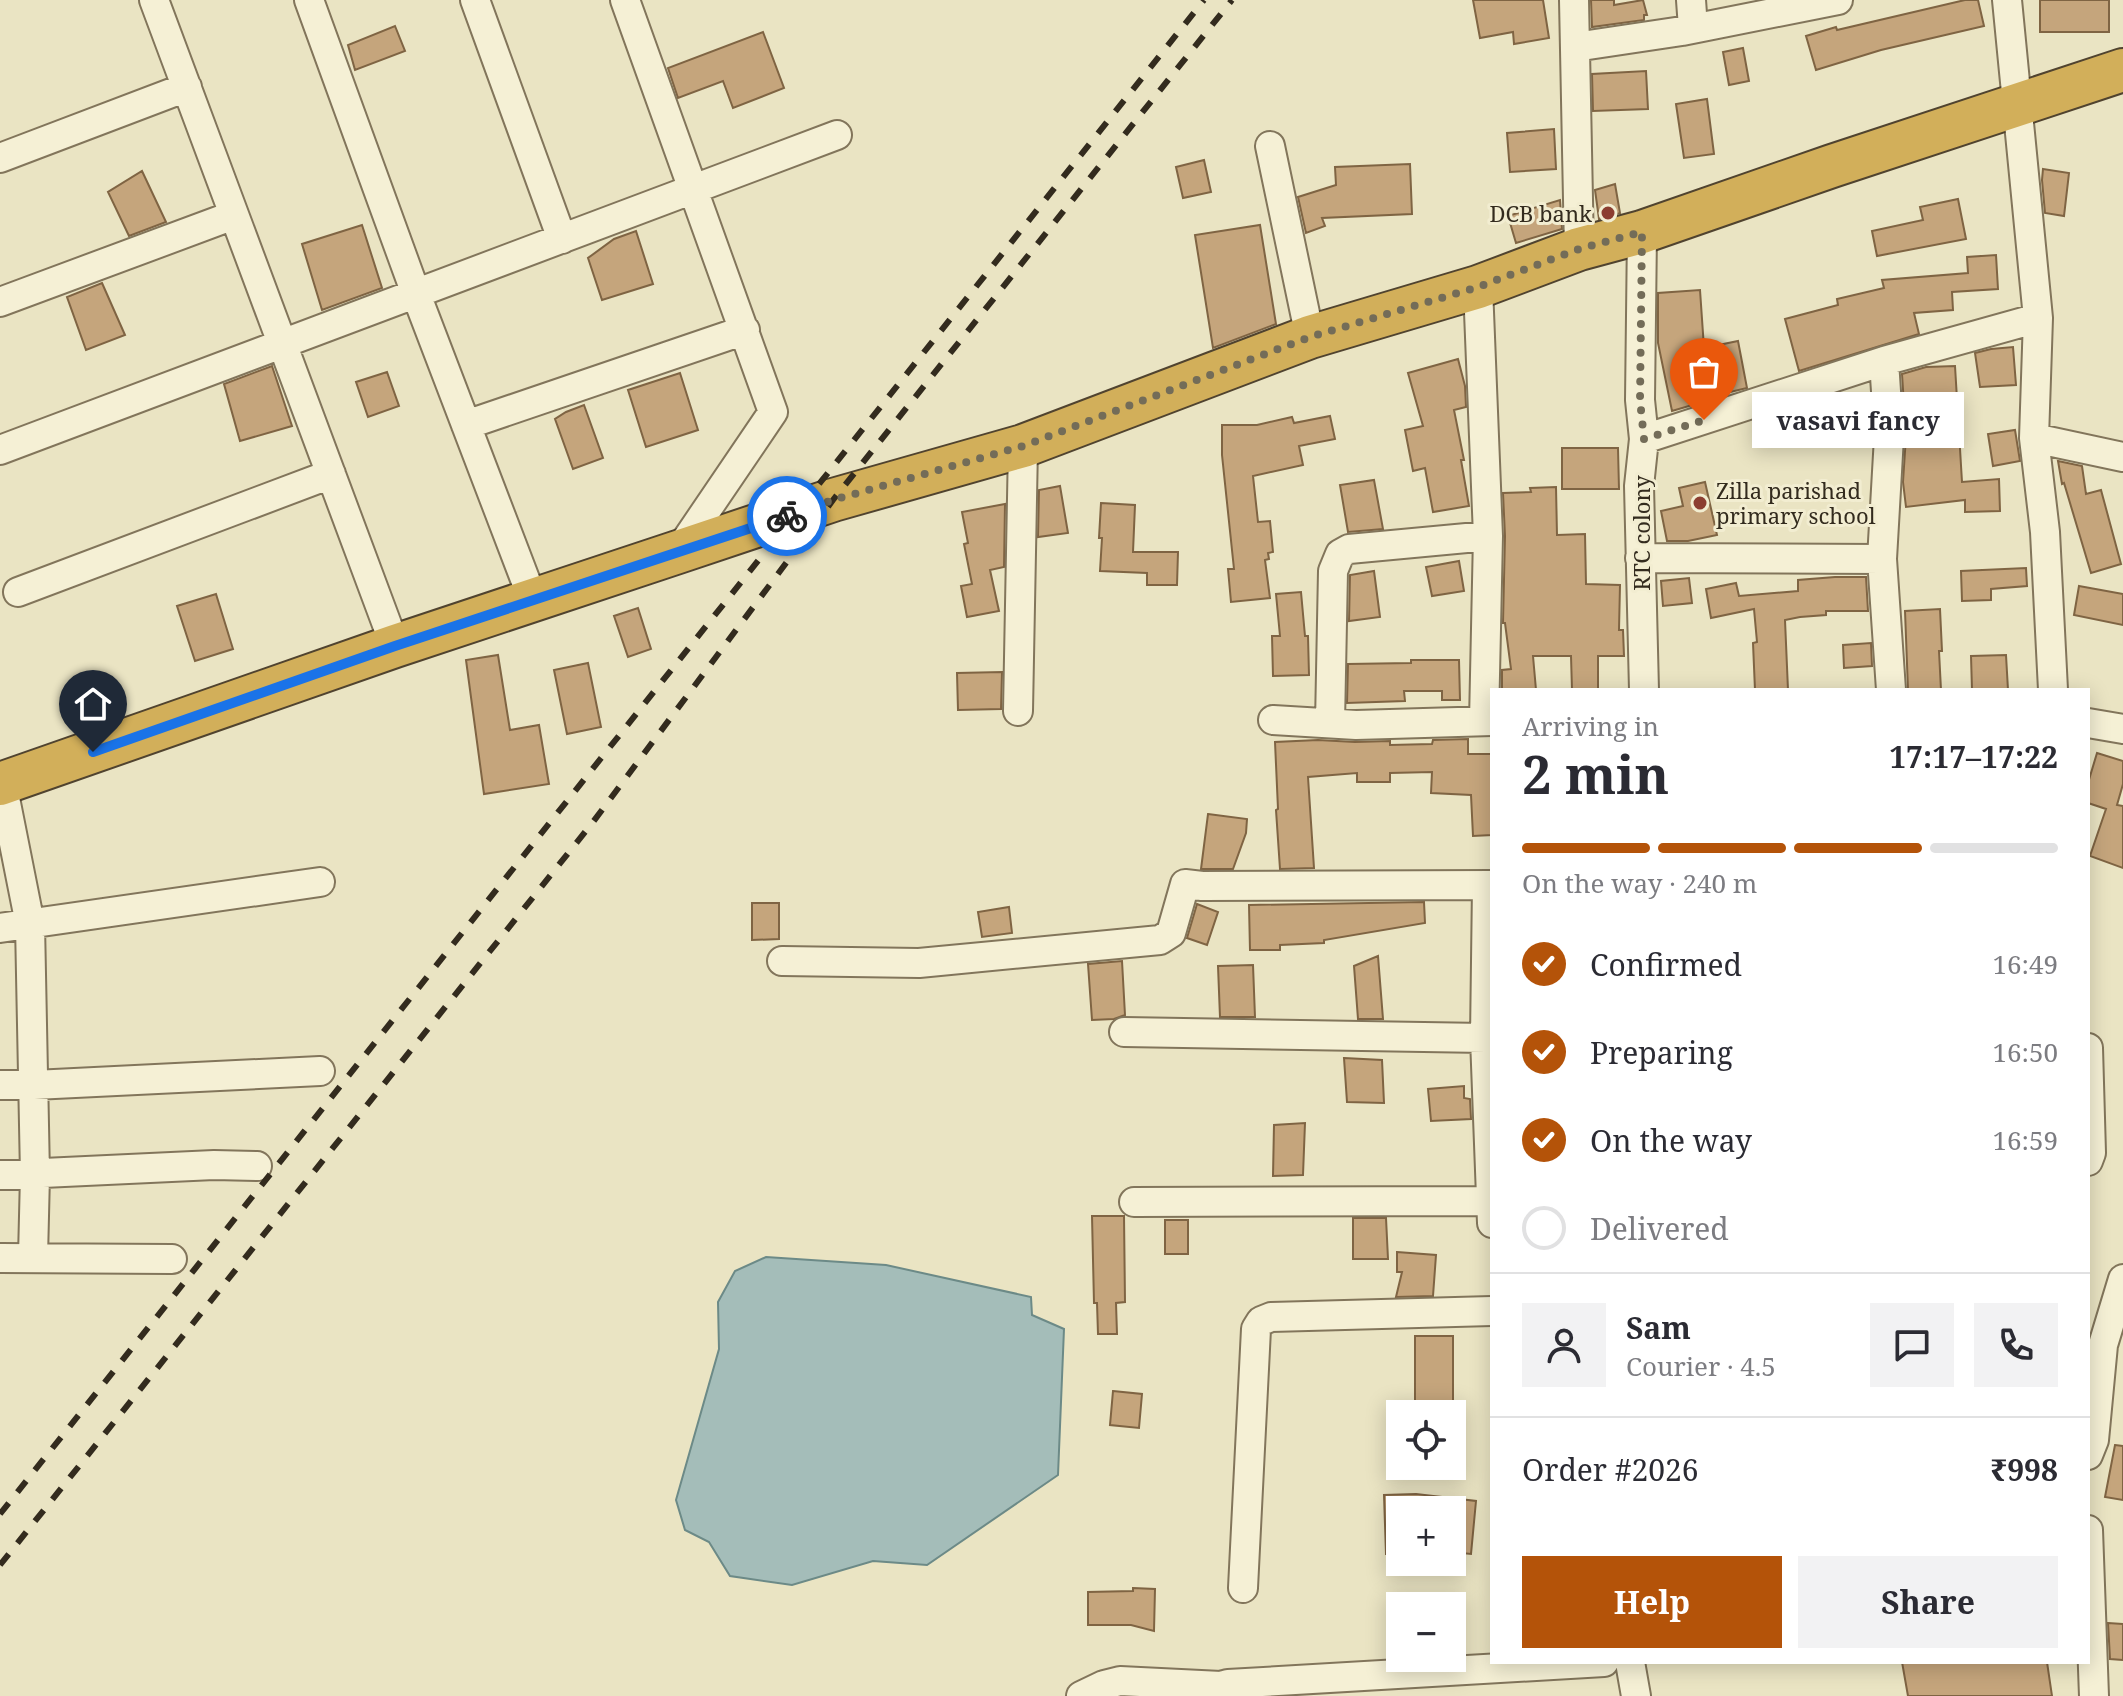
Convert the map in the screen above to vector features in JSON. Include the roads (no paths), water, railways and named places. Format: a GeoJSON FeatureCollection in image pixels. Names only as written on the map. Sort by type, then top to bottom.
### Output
{"type":"FeatureCollection","features":[{"type":"Feature","properties":{"kind":"highway"},"geometry":{"type":"LineString","coordinates":[[1,784],[395,646],[833,500],[1023,446],[1310,337],[1478,287],[1579,249],[1642,232],[2123,70]]}},
{"type":"Feature","properties":{"kind":"street"},"geometry":{"type":"LineString","coordinates":[[154,0],[395,646]]}},
{"type":"Feature","properties":{"kind":"street"},"geometry":{"type":"LineString","coordinates":[[309,0],[416,294],[533,600]]}},
{"type":"Feature","properties":{"kind":"street"},"geometry":{"type":"LineString","coordinates":[[475,0],[562,239]]}},
{"type":"Feature","properties":{"kind":"street"},"geometry":{"type":"LineString","coordinates":[[625,0],[773,412],[678,552]]}},
{"type":"Feature","properties":{"kind":"street"},"geometry":{"type":"LineString","coordinates":[[1574,0],[1579,249]]}},
{"type":"Feature","properties":{"kind":"street"},"geometry":{"type":"LineString","coordinates":[[1691,0],[1693,28]]}},
{"type":"Feature","properties":{"kind":"street"},"geometry":{"type":"LineString","coordinates":[[1575,47],[1838,0]]}},
{"type":"Feature","properties":{"kind":"street"},"geometry":{"type":"LineString","coordinates":[[2007,0],[2038,318],[2034,438],[2045,532],[2053,688]]}},
{"type":"Feature","properties":{"kind":"street"},"geometry":{"type":"LineString","coordinates":[[0,158],[187,87]]}},
{"type":"Feature","properties":{"kind":"street"},"geometry":{"type":"LineString","coordinates":[[0,450],[837,135]]}},
{"type":"Feature","properties":{"kind":"street"},"geometry":{"type":"LineString","coordinates":[[1270,146],[1310,337]]}},
{"type":"Feature","properties":{"kind":"street"},"geometry":{"type":"LineString","coordinates":[[0,302],[234,215]]}},
{"type":"Feature","properties":{"kind":"street","name":"RTC colony"},"geometry":{"type":"LineString","coordinates":[[1642,232],[1640,400],[1644,439],[1639,486],[1644,688]]}},
{"type":"Feature","properties":{"kind":"street"},"geometry":{"type":"LineString","coordinates":[[1273,720],[1356,725],[1488,721],[1488,536],[1478,287]]}},
{"type":"Feature","properties":{"kind":"street"},"geometry":{"type":"LineString","coordinates":[[1644,439],[1884,361],[2038,318]]}},
{"type":"Feature","properties":{"kind":"street"},"geometry":{"type":"LineString","coordinates":[[466,425],[745,330]]}},
{"type":"Feature","properties":{"kind":"street"},"geometry":{"type":"LineString","coordinates":[[1884,361],[1889,437],[1882,559],[1891,688]]}},
{"type":"Feature","properties":{"kind":"street"},"geometry":{"type":"LineString","coordinates":[[2034,438],[2123,457]]}},
{"type":"Feature","properties":{"kind":"street"},"geometry":{"type":"LineString","coordinates":[[1018,711],[1023,446]]}},
{"type":"Feature","properties":{"kind":"street"},"geometry":{"type":"LineString","coordinates":[[18,592],[331,474]]}},
{"type":"Feature","properties":{"kind":"street"},"geometry":{"type":"LineString","coordinates":[[1330,723],[1333,571],[1340,554],[1349,549],[1488,536]]}},
{"type":"Feature","properties":{"kind":"street"},"geometry":{"type":"LineString","coordinates":[[1640,558],[1882,559]]}},
{"type":"Feature","properties":{"kind":"street"},"geometry":{"type":"LineString","coordinates":[[2090,723],[2123,729]]}},
{"type":"Feature","properties":{"kind":"street"},"geometry":{"type":"LineString","coordinates":[[1,784],[30,924],[35,1175],[33,1257]]}},
{"type":"Feature","properties":{"kind":"street"},"geometry":{"type":"LineString","coordinates":[[0,928],[320,882]]}},
{"type":"Feature","properties":{"kind":"street"},"geometry":{"type":"LineString","coordinates":[[782,961],[919,963],[1160,940],[1171,933],[1185,884],[1489,886],[1485,1038],[1490,1183]]}},
{"type":"Feature","properties":{"kind":"street"},"geometry":{"type":"LineString","coordinates":[[1124,1032],[1485,1038]]}},
{"type":"Feature","properties":{"kind":"street"},"geometry":{"type":"LineString","coordinates":[[0,1085],[320,1071]]}},
{"type":"Feature","properties":{"kind":"street"},"geometry":{"type":"LineString","coordinates":[[2090,1118],[2090,1156]]}},
{"type":"Feature","properties":{"kind":"street"},"geometry":{"type":"LineString","coordinates":[[0,1175],[214,1165],[257,1166]]}},
{"type":"Feature","properties":{"kind":"street"},"geometry":{"type":"LineString","coordinates":[[1134,1202],[1490,1212]]}},
{"type":"Feature","properties":{"kind":"street"},"geometry":{"type":"LineString","coordinates":[[0,1258],[172,1259]]}},
{"type":"Feature","properties":{"kind":"street"},"geometry":{"type":"LineString","coordinates":[[2090,1450],[2094,1440],[2105,1346],[2123,1279]]}},
{"type":"Feature","properties":{"kind":"street"},"geometry":{"type":"LineString","coordinates":[[1243,1588],[1256,1329],[1261,1321],[1271,1317],[1490,1311]]}},
{"type":"Feature","properties":{"kind":"street"},"geometry":{"type":"LineString","coordinates":[[2090,1585],[2094,1696]]}},
{"type":"Feature","properties":{"kind":"street"},"geometry":{"type":"LineString","coordinates":[[1081,1696],[1120,1681],[1219,1691],[1244,1683],[1570,1664]]}},
{"type":"Feature","properties":{"kind":"street"},"geometry":{"type":"LineString","coordinates":[[1630,1664],[1636,1696]]}},
{"type":"Feature","properties":{"kind":"water"},"geometry":{"type":"Polygon","coordinates":[[[766,1257],[886,1265],[1031,1297],[1032,1315],[1064,1329],[1058,1475],[927,1565],[873,1561],[792,1585],[730,1576],[709,1542],[685,1530],[676,1500],[719,1349],[718,1302],[735,1271],[766,1257]]]}},
{"type":"Feature","properties":{"kind":"railway"},"geometry":{"type":"LineString","coordinates":[[0,1514],[1204,0]]}},
{"type":"Feature","properties":{"kind":"railway"},"geometry":{"type":"LineString","coordinates":[[0,1565],[593,822],[833,500],[1232,0]]}},
{"type":"Feature","properties":{"kind":"place","name":"DCB bank"},"geometry":{"type":"Point","coordinates":[1608,213]}},
{"type":"Feature","properties":{"kind":"place","name":"vasavi fancy"},"geometry":{"type":"Point","coordinates":[1704,420]}},
{"type":"Feature","properties":{"kind":"place","name":"Zilla parishad primary school"},"geometry":{"type":"Point","coordinates":[1700,503]}}]}
